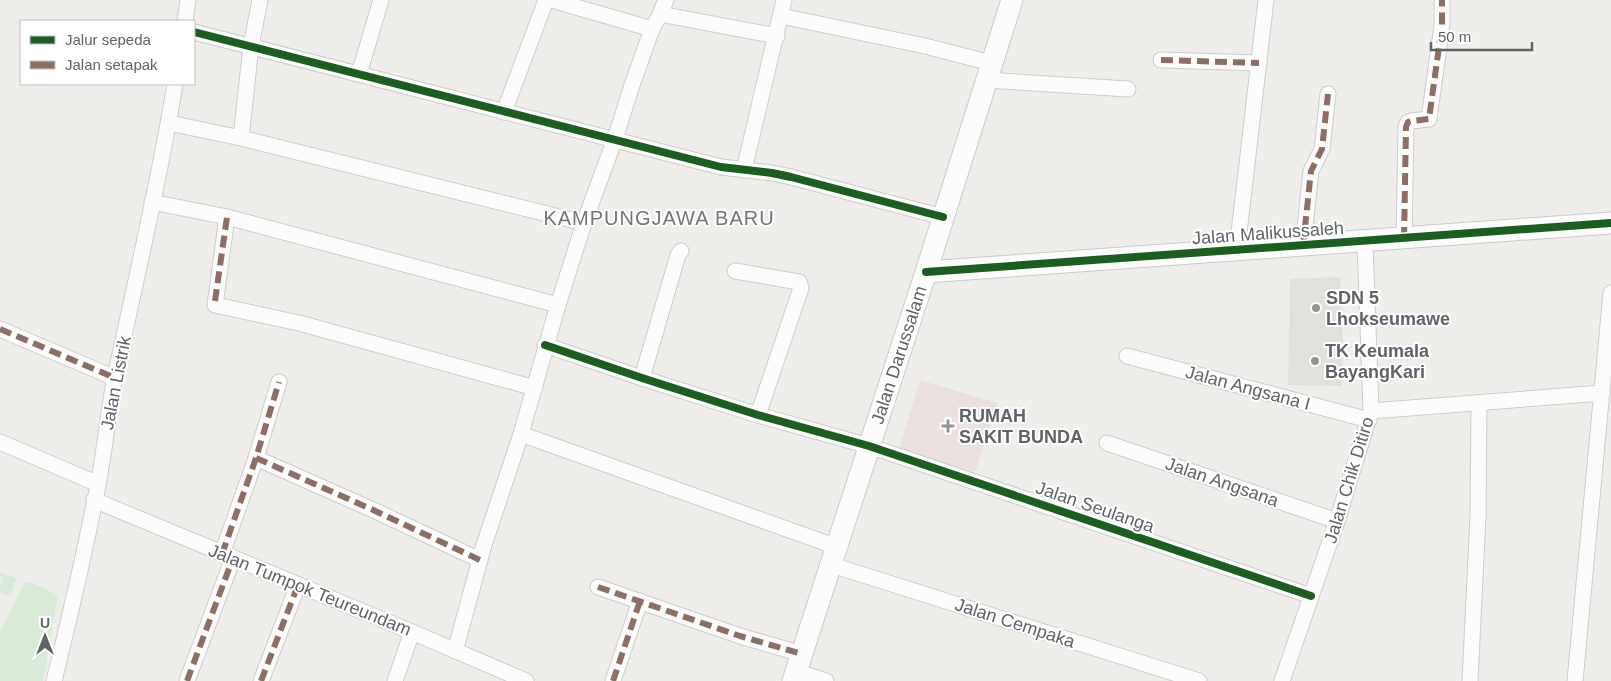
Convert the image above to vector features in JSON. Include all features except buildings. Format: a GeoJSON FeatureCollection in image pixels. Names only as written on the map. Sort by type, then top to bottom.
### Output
{"type":"FeatureCollection","features":[{"type":"Feature","properties":{"kind":"street"},"geometry":{"type":"LineString","coordinates":[[185,20],[188,0]]}},
{"type":"Feature","properties":{"kind":"street"},"geometry":{"type":"LineString","coordinates":[[241,138],[251,46],[260,0]]}},
{"type":"Feature","properties":{"kind":"street"},"geometry":{"type":"LineString","coordinates":[[359,74],[381,0]]}},
{"type":"Feature","properties":{"kind":"street"},"geometry":{"type":"LineString","coordinates":[[504,112],[546,0]]}},
{"type":"Feature","properties":{"kind":"street"},"geometry":{"type":"LineString","coordinates":[[552,0],[652,29]]}},
{"type":"Feature","properties":{"kind":"street"},"geometry":{"type":"LineString","coordinates":[[744,170],[784,0]]}},
{"type":"Feature","properties":{"kind":"street","name":"Jalan Darussalam"},"geometry":{"type":"LineString","coordinates":[[797,669],[1012,0]]}},
{"type":"Feature","properties":{"kind":"street"},"geometry":{"type":"LineString","coordinates":[[1237,250],[1266,0]]}},
{"type":"Feature","properties":{"kind":"street"},"geometry":{"type":"LineString","coordinates":[[1404,239],[1407,124],[1411,121],[1429,119],[1442,25],[1442,0]]}},
{"type":"Feature","properties":{"kind":"street"},"geometry":{"type":"LineString","coordinates":[[455,651],[480,560],[521,434],[545,346],[584,223],[652,29],[663,7],[777,36]]}},
{"type":"Feature","properties":{"kind":"street"},"geometry":{"type":"LineString","coordinates":[[781,16],[925,46],[989,71],[1128,89]]}},
{"type":"Feature","properties":{"kind":"street"},"geometry":{"type":"LineString","coordinates":[[195,32],[721,167],[791,177],[943,217]]}},
{"type":"Feature","properties":{"kind":"street"},"geometry":{"type":"LineString","coordinates":[[1161,60],[1259,63]]}},
{"type":"Feature","properties":{"kind":"street","name":"Jalan Listrik"},"geometry":{"type":"LineString","coordinates":[[54,681],[75,596],[98,484],[115,378],[169,122],[175,85]]}},
{"type":"Feature","properties":{"kind":"street"},"geometry":{"type":"LineString","coordinates":[[1304,246],[1311,171],[1322,149],[1328,94]]}},
{"type":"Feature","properties":{"kind":"street"},"geometry":{"type":"LineString","coordinates":[[169,122],[584,223]]}},
{"type":"Feature","properties":{"kind":"street"},"geometry":{"type":"LineString","coordinates":[[152,202],[227,217],[558,305]]}},
{"type":"Feature","properties":{"kind":"street"},"geometry":{"type":"LineString","coordinates":[[227,217],[215,305],[299,323],[535,388]]}},
{"type":"Feature","properties":{"kind":"street","name":"Jalan Malikussaleh"},"geometry":{"type":"LineString","coordinates":[[926,272],[1611,224]]}},
{"type":"Feature","properties":{"kind":"street","name":"Jalan Chik Ditiro"},"geometry":{"type":"LineString","coordinates":[[1282,681],[1337,521],[1370,415],[1365,242]]}},
{"type":"Feature","properties":{"kind":"street"},"geometry":{"type":"LineString","coordinates":[[642,378],[678,255],[681,251]]}},
{"type":"Feature","properties":{"kind":"street"},"geometry":{"type":"LineString","coordinates":[[736,271],[799,282],[801,284],[758,415]]}},
{"type":"Feature","properties":{"kind":"street"},"geometry":{"type":"LineString","coordinates":[[1575,681],[1611,293]]}},
{"type":"Feature","properties":{"kind":"street"},"geometry":{"type":"LineString","coordinates":[[0,329],[115,378]]}},
{"type":"Feature","properties":{"kind":"street","name":"Jalan Seulanga"},"geometry":{"type":"LineString","coordinates":[[545,346],[758,415],[869,446],[1311,596]]}},
{"type":"Feature","properties":{"kind":"street","name":"Jalan Angsana I"},"geometry":{"type":"LineString","coordinates":[[1127,356],[1370,415],[1478,403],[1602,393]]}},
{"type":"Feature","properties":{"kind":"street"},"geometry":{"type":"LineString","coordinates":[[187,681],[228,556],[279,382]]}},
{"type":"Feature","properties":{"kind":"street"},"geometry":{"type":"LineString","coordinates":[[1470,681],[1478,516],[1478,403]]}},
{"type":"Feature","properties":{"kind":"street","name":"Jalan Cempaka"},"geometry":{"type":"LineString","coordinates":[[521,434],[834,556],[1199,681]]}},
{"type":"Feature","properties":{"kind":"street"},"geometry":{"type":"LineString","coordinates":[[0,442],[98,484]]}},
{"type":"Feature","properties":{"kind":"street","name":"Jalan Angsana"},"geometry":{"type":"LineString","coordinates":[[1107,443],[1337,521]]}},
{"type":"Feature","properties":{"kind":"street"},"geometry":{"type":"LineString","coordinates":[[256,458],[480,560]]}},
{"type":"Feature","properties":{"kind":"street","name":"Jalan Tumpok Teureundam"},"geometry":{"type":"LineString","coordinates":[[94,500],[526,681]]}},
{"type":"Feature","properties":{"kind":"street"},"geometry":{"type":"LineString","coordinates":[[261,681],[298,585]]}},
{"type":"Feature","properties":{"kind":"street"},"geometry":{"type":"LineString","coordinates":[[598,587],[740,636],[797,669],[826,681]]}},
{"type":"Feature","properties":{"kind":"street"},"geometry":{"type":"LineString","coordinates":[[613,681],[640,601]]}},
{"type":"Feature","properties":{"kind":"street"},"geometry":{"type":"LineString","coordinates":[[395,681],[412,632]]}},
{"type":"Feature","properties":{"kind":"shaded area"},"geometry":{"type":"Polygon","coordinates":[[[1340,277],[1343,338],[1342,386],[1288,385],[1290,279],[1340,277]]]}},
{"type":"Feature","properties":{"kind":"shaded area","name":"RUMAH SAKIT BUNDA"},"geometry":{"type":"Polygon","coordinates":[[[920,380],[997,403],[975,472],[899,449],[920,380]]]}},
{"type":"Feature","properties":{"kind":"green space"},"geometry":{"type":"Polygon","coordinates":[[[0,573],[14,577],[16,580],[11,595],[7,596],[0,591],[0,584],[3,578],[0,576],[0,573]]]}},
{"type":"Feature","properties":{"kind":"green space"},"geometry":{"type":"Polygon","coordinates":[[[25,582],[32,583],[58,595],[43,681],[0,681],[0,632],[25,582]]]}},
{"type":"Feature","properties":{"kind":"marked path"},"geometry":{"type":"LineString","coordinates":[[1404,239],[1406,127],[1408,122],[1429,119],[1442,25],[1442,0]]}},
{"type":"Feature","properties":{"kind":"marked path"},"geometry":{"type":"LineString","coordinates":[[1161,60],[1259,63]]}},
{"type":"Feature","properties":{"kind":"marked path"},"geometry":{"type":"LineString","coordinates":[[1303,246],[1311,171],[1322,149],[1328,94]]}},
{"type":"Feature","properties":{"kind":"marked path"},"geometry":{"type":"LineString","coordinates":[[215,301],[227,217]]}},
{"type":"Feature","properties":{"kind":"marked path"},"geometry":{"type":"LineString","coordinates":[[0,329],[115,378]]}},
{"type":"Feature","properties":{"kind":"marked path"},"geometry":{"type":"LineString","coordinates":[[222,554],[256,458],[279,382]]}},
{"type":"Feature","properties":{"kind":"marked path"},"geometry":{"type":"LineString","coordinates":[[256,458],[480,560]]}},
{"type":"Feature","properties":{"kind":"marked path"},"geometry":{"type":"LineString","coordinates":[[187,681],[233,558]]}},
{"type":"Feature","properties":{"kind":"marked path"},"geometry":{"type":"LineString","coordinates":[[261,681],[298,585]]}},
{"type":"Feature","properties":{"kind":"marked path"},"geometry":{"type":"LineString","coordinates":[[598,587],[740,636],[802,654]]}},
{"type":"Feature","properties":{"kind":"marked path"},"geometry":{"type":"LineString","coordinates":[[613,681],[640,601]]}},
{"type":"Feature","properties":{"kind":"cycle path"},"geometry":{"type":"LineString","coordinates":[[195,32],[721,167],[791,177],[943,217]]}},
{"type":"Feature","properties":{"kind":"cycle path"},"geometry":{"type":"LineString","coordinates":[[926,272],[1611,223]]}},
{"type":"Feature","properties":{"kind":"cycle path"},"geometry":{"type":"LineString","coordinates":[[545,345],[758,415],[869,446],[1311,596]]}},
{"type":"Feature","properties":{"kind":"place","name":"SDN 5 Lhokseumawe"},"geometry":{"type":"Point","coordinates":[1316,308]}},
{"type":"Feature","properties":{"kind":"place","name":"TK Keumala BayangKari"},"geometry":{"type":"Point","coordinates":[1315,361]}},
{"type":"Feature","properties":{"kind":"place","name":"RUMAH SAKIT BUNDA"},"geometry":{"type":"Point","coordinates":[948,426]}},
{"type":"Feature","properties":{"kind":"district","name":"KAMPUNGJAWA BARU"},"geometry":{"type":"Point","coordinates":[659,218]}}]}
